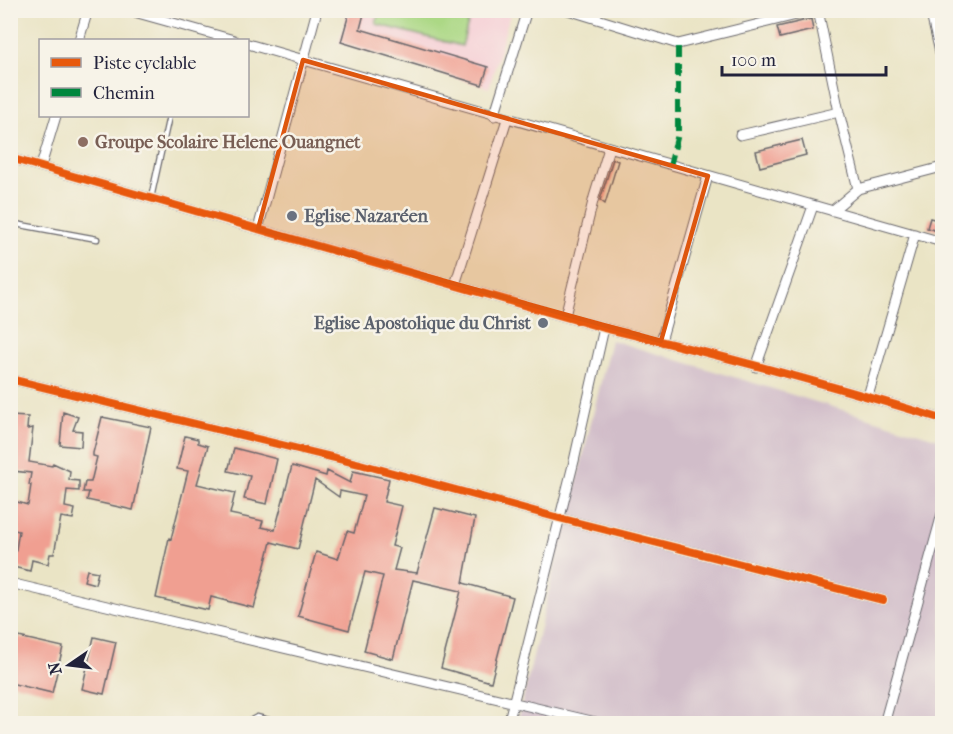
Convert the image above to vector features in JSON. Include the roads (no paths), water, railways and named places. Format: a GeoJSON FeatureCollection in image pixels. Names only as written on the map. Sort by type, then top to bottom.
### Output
{"type":"FeatureCollection","features":[{"type":"Feature","properties":{"kind":"street"},"geometry":{"type":"LineString","coordinates":[[79,39],[88,10]]}},
{"type":"Feature","properties":{"kind":"street"},"geometry":{"type":"LineString","coordinates":[[128,10],[230,39]]}},
{"type":"Feature","properties":{"kind":"street"},"geometry":{"type":"LineString","coordinates":[[258,229],[317,10]]}},
{"type":"Feature","properties":{"kind":"street"},"geometry":{"type":"LineString","coordinates":[[494,116],[527,10]]}},
{"type":"Feature","properties":{"kind":"street"},"geometry":{"type":"LineString","coordinates":[[568,10],[678,44],[818,10],[858,189]]}},
{"type":"Feature","properties":{"kind":"street"},"geometry":{"type":"LineString","coordinates":[[930,10],[942,60]]}},
{"type":"Feature","properties":{"kind":"street"},"geometry":{"type":"LineString","coordinates":[[249,44],[942,242]]}},
{"type":"Feature","properties":{"kind":"street"},"geometry":{"type":"LineString","coordinates":[[740,135],[839,112]]}},
{"type":"Feature","properties":{"kind":"street"},"geometry":{"type":"LineString","coordinates":[[41,166],[56,117]]}},
{"type":"Feature","properties":{"kind":"street"},"geometry":{"type":"LineString","coordinates":[[455,285],[507,119]]}},
{"type":"Feature","properties":{"kind":"street"},"geometry":{"type":"LineString","coordinates":[[565,316],[594,197],[609,148]]}},
{"type":"Feature","properties":{"kind":"street"},"geometry":{"type":"LineString","coordinates":[[10,158],[604,327],[868,396],[942,419]]}},
{"type":"Feature","properties":{"kind":"street"},"geometry":{"type":"LineString","coordinates":[[831,211],[858,189],[942,167]]}},
{"type":"Feature","properties":{"kind":"street"},"geometry":{"type":"LineString","coordinates":[[661,341],[708,176]]}},
{"type":"Feature","properties":{"kind":"street"},"geometry":{"type":"LineString","coordinates":[[756,367],[813,206]]}},
{"type":"Feature","properties":{"kind":"street"},"geometry":{"type":"LineString","coordinates":[[868,396],[915,234]]}},
{"type":"Feature","properties":{"kind":"street"},"geometry":{"type":"LineString","coordinates":[[508,723],[604,327]]}},
{"type":"Feature","properties":{"kind":"street"},"geometry":{"type":"LineString","coordinates":[[10,379],[360,464],[559,518],[884,600]]}},
{"type":"Feature","properties":{"kind":"street"},"geometry":{"type":"LineString","coordinates":[[884,723],[942,514]]}},
{"type":"Feature","properties":{"kind":"street"},"geometry":{"type":"LineString","coordinates":[[10,583],[604,723]]}},
{"type":"Feature","properties":{"kind":"lane"},"geometry":{"type":"LineString","coordinates":[[151,198],[169,117]]}},
{"type":"Feature","properties":{"kind":"lane"},"geometry":{"type":"LineString","coordinates":[[10,223],[97,238]]}},
{"type":"Feature","properties":{"kind":"lane"},"geometry":{"type":"LineString","coordinates":[[244,723],[256,717],[283,723]]}},
{"type":"Feature","properties":{"kind":"place","name":"Groupe Scolaire Helene Ouangnet"},"geometry":{"type":"Point","coordinates":[83,142]}},
{"type":"Feature","properties":{"kind":"place","name":"Eglise Nazaréen"},"geometry":{"type":"Point","coordinates":[292,216]}},
{"type":"Feature","properties":{"kind":"place","name":"Eglise Apostolique du Christ"},"geometry":{"type":"Point","coordinates":[543,323]}}]}
